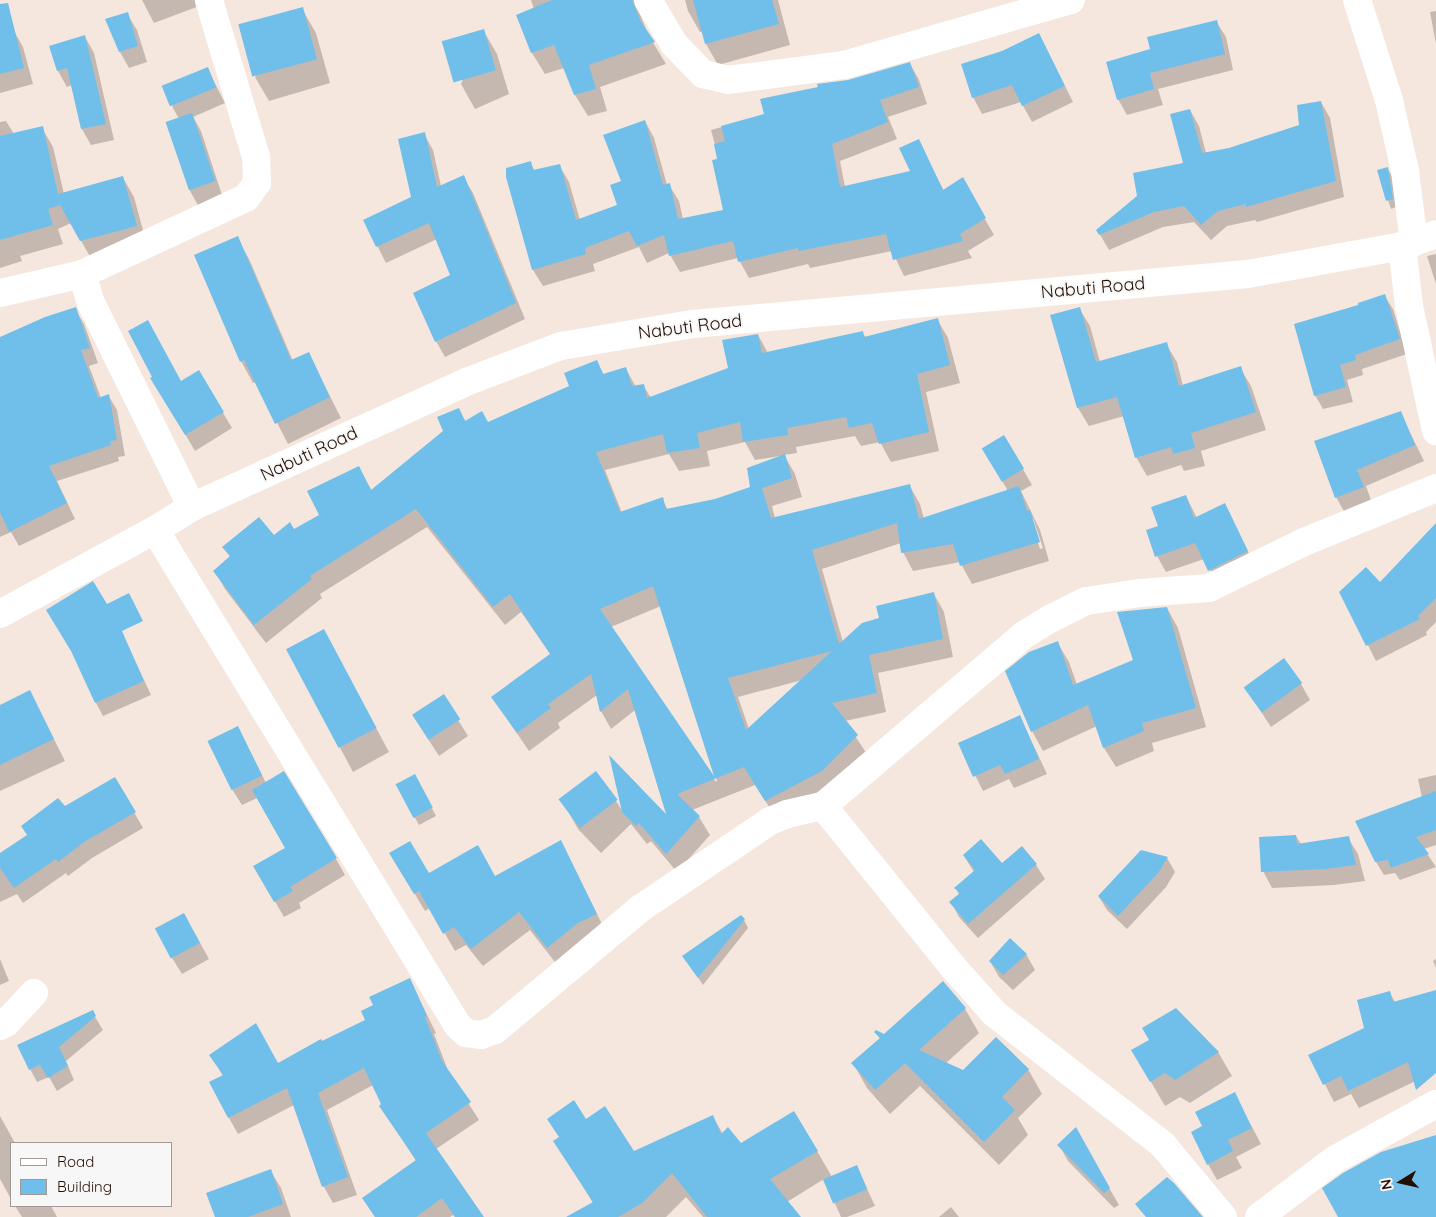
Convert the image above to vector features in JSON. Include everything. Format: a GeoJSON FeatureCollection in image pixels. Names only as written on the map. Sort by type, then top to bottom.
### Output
{"type":"FeatureCollection","features":[{"type":"Feature","properties":{"kind":"street"},"geometry":{"type":"LineString","coordinates":[[0,293],[82,274],[246,198],[257,182],[256,157],[209,0]]}},
{"type":"Feature","properties":{"kind":"street"},"geometry":{"type":"LineString","coordinates":[[648,0],[674,44],[703,74],[728,80],[844,65],[1071,0]]}},
{"type":"Feature","properties":{"kind":"street"},"geometry":{"type":"LineString","coordinates":[[1357,0],[1391,109],[1406,171],[1417,240],[1411,315],[1436,431]]}},
{"type":"Feature","properties":{"kind":"street","name":"Nabuti Road"},"geometry":{"type":"LineString","coordinates":[[0,614],[155,530],[192,507],[466,382],[561,346],[693,324],[1248,274],[1417,240]]}},
{"type":"Feature","properties":{"kind":"street"},"geometry":{"type":"LineString","coordinates":[[82,274],[91,303],[192,507]]}},
{"type":"Feature","properties":{"kind":"street"},"geometry":{"type":"LineString","coordinates":[[155,530],[458,1026],[466,1033],[481,1035],[496,1030],[641,908],[770,821],[787,814],[824,806],[1024,635],[1050,619],[1086,600],[1140,593],[1209,588],[1304,542],[1436,488]]}},
{"type":"Feature","properties":{"kind":"street"},"geometry":{"type":"LineString","coordinates":[[824,806],[952,966],[995,1014],[1162,1145],[1223,1217]]}},
{"type":"Feature","properties":{"kind":"street"},"geometry":{"type":"LineString","coordinates":[[0,1026],[6,1023],[34,993]]}},
{"type":"Feature","properties":{"kind":"street"},"geometry":{"type":"LineString","coordinates":[[1259,1217],[1334,1160],[1436,1104]]}},
{"type":"Feature","properties":{"kind":"building"},"geometry":{"type":"Polygon","coordinates":[[[552,0],[632,0],[641,22],[655,42],[589,65],[596,89],[574,95],[554,45],[531,53],[516,15],[552,0]]]}},
{"type":"Feature","properties":{"kind":"building"},"geometry":{"type":"Polygon","coordinates":[[[693,0],[772,0],[779,24],[705,44],[693,0]]]}},
{"type":"Feature","properties":{"kind":"building"},"geometry":{"type":"Polygon","coordinates":[[[8,3],[24,68],[0,74],[0,4],[8,3]]]}},
{"type":"Feature","properties":{"kind":"building"},"geometry":{"type":"Polygon","coordinates":[[[303,7],[317,59],[252,77],[238,24],[303,7]]]}},
{"type":"Feature","properties":{"kind":"building"},"geometry":{"type":"Polygon","coordinates":[[[128,12],[138,46],[119,52],[105,19],[128,12]]]}},
{"type":"Feature","properties":{"kind":"building"},"geometry":{"type":"Polygon","coordinates":[[[1217,20],[1225,54],[1150,73],[1154,89],[1117,100],[1106,62],[1150,49],[1147,37],[1217,20]]]}},
{"type":"Feature","properties":{"kind":"building"},"geometry":{"type":"Polygon","coordinates":[[[484,29],[496,70],[454,82],[442,41],[484,29]]]}},
{"type":"Feature","properties":{"kind":"building"},"geometry":{"type":"Polygon","coordinates":[[[1039,33],[1065,86],[1022,106],[1012,85],[972,98],[961,64],[1002,51],[1039,33]]]}},
{"type":"Feature","properties":{"kind":"building"},"geometry":{"type":"Polygon","coordinates":[[[85,35],[106,124],[81,129],[67,68],[57,71],[49,46],[85,35]]]}},
{"type":"Feature","properties":{"kind":"building"},"geometry":{"type":"Polygon","coordinates":[[[910,62],[919,87],[880,100],[888,122],[832,144],[840,187],[910,171],[899,148],[919,139],[943,190],[963,177],[986,218],[960,234],[963,241],[893,260],[886,234],[799,251],[798,248],[738,262],[733,241],[669,256],[664,235],[637,246],[629,231],[585,248],[586,254],[532,270],[506,177],[506,168],[531,161],[533,170],[560,164],[576,220],[617,205],[610,185],[621,181],[603,135],[645,120],[663,185],[670,183],[678,219],[723,210],[712,160],[717,159],[714,144],[725,141],[721,126],[764,114],[760,99],[818,87],[817,84],[848,80],[910,62]]]}},
{"type":"Feature","properties":{"kind":"building"},"geometry":{"type":"Polygon","coordinates":[[[208,67],[216,87],[170,106],[162,86],[208,67]]]}},
{"type":"Feature","properties":{"kind":"building"},"geometry":{"type":"Polygon","coordinates":[[[1321,101],[1336,181],[1246,207],[1246,204],[1218,211],[1201,225],[1184,206],[1154,212],[1099,235],[1096,230],[1137,196],[1133,173],[1183,163],[1170,114],[1190,109],[1202,153],[1229,148],[1299,125],[1297,105],[1321,101]]]}},
{"type":"Feature","properties":{"kind":"building"},"geometry":{"type":"Polygon","coordinates":[[[192,113],[215,181],[189,190],[166,122],[192,113]]]}},
{"type":"Feature","properties":{"kind":"building"},"geometry":{"type":"Polygon","coordinates":[[[43,126],[58,194],[123,176],[137,226],[80,241],[60,205],[48,209],[53,225],[0,240],[0,136],[43,126]]]}},
{"type":"Feature","properties":{"kind":"building"},"geometry":{"type":"Polygon","coordinates":[[[425,132],[437,187],[464,175],[516,303],[435,342],[413,293],[450,275],[429,223],[376,247],[363,220],[411,197],[398,139],[425,132]]]}},
{"type":"Feature","properties":{"kind":"building"},"geometry":{"type":"Polygon","coordinates":[[[1388,167],[1393,199],[1386,201],[1377,170],[1388,167]]]}},
{"type":"Feature","properties":{"kind":"building"},"geometry":{"type":"Polygon","coordinates":[[[238,236],[291,360],[309,352],[330,397],[275,424],[244,360],[240,362],[194,255],[238,236]]]}},
{"type":"Feature","properties":{"kind":"building"},"geometry":{"type":"Polygon","coordinates":[[[1385,294],[1400,339],[1355,355],[1356,360],[1340,365],[1346,387],[1314,396],[1294,324],[1358,305],[1358,303],[1385,294]]]}},
{"type":"Feature","properties":{"kind":"building"},"geometry":{"type":"Polygon","coordinates":[[[76,307],[90,348],[81,350],[98,398],[109,394],[117,440],[110,441],[111,445],[49,466],[67,503],[9,532],[0,512],[0,337],[45,317],[76,307]]]}},
{"type":"Feature","properties":{"kind":"building"},"geometry":{"type":"Polygon","coordinates":[[[1080,307],[1096,362],[1167,342],[1179,386],[1241,366],[1256,412],[1191,433],[1195,448],[1173,454],[1171,447],[1135,458],[1117,397],[1077,408],[1050,315],[1080,307]]]}},
{"type":"Feature","properties":{"kind":"building"},"geometry":{"type":"Polygon","coordinates":[[[938,318],[950,365],[917,374],[929,432],[879,444],[872,423],[849,428],[846,417],[787,428],[788,435],[743,442],[740,422],[697,433],[700,448],[667,453],[663,434],[596,452],[620,512],[663,497],[666,509],[715,499],[750,487],[747,468],[785,454],[792,478],[762,488],[771,518],[910,484],[919,519],[1019,486],[1027,511],[1030,510],[1040,542],[960,566],[953,544],[901,553],[897,523],[812,550],[839,644],[862,623],[879,618],[876,606],[934,592],[943,639],[869,655],[877,693],[832,703],[858,735],[822,771],[765,801],[744,767],[677,794],[700,816],[666,854],[639,823],[636,826],[622,812],[609,755],[666,814],[628,689],[600,712],[591,674],[548,704],[551,708],[517,733],[491,697],[550,654],[510,594],[493,607],[416,509],[310,576],[312,579],[254,625],[213,571],[230,556],[222,547],[259,517],[274,535],[290,522],[294,529],[319,515],[307,491],[359,466],[371,490],[443,431],[437,417],[459,408],[465,421],[482,411],[488,422],[569,386],[564,373],[597,360],[603,374],[626,367],[632,386],[644,384],[647,398],[728,368],[722,340],[758,334],[762,353],[863,331],[864,337],[938,318]],[[653,586],[600,609],[714,776],[653,586]],[[832,651],[728,678],[746,730],[832,651]]]}},
{"type":"Feature","properties":{"kind":"building"},"geometry":{"type":"Polygon","coordinates":[[[148,320],[181,381],[199,370],[224,412],[185,435],[150,378],[152,377],[128,331],[148,320]]]}},
{"type":"Feature","properties":{"kind":"building"},"geometry":{"type":"Polygon","coordinates":[[[1401,411],[1415,445],[1357,470],[1364,487],[1335,498],[1314,441],[1401,411]]]}},
{"type":"Feature","properties":{"kind":"building"},"geometry":{"type":"Polygon","coordinates":[[[1004,435],[1024,468],[1002,482],[982,448],[1004,435]]]}},
{"type":"Feature","properties":{"kind":"building"},"geometry":{"type":"Polygon","coordinates":[[[1186,495],[1194,518],[1225,503],[1248,551],[1208,571],[1195,543],[1155,557],[1146,530],[1158,526],[1151,507],[1186,495]]]}},
{"type":"Feature","properties":{"kind":"building"},"geometry":{"type":"Polygon","coordinates":[[[1436,523],[1436,598],[1418,616],[1420,619],[1366,646],[1339,592],[1366,567],[1380,582],[1436,523]]]}},
{"type":"Feature","properties":{"kind":"building"},"geometry":{"type":"Polygon","coordinates":[[[93,581],[107,604],[129,593],[143,621],[122,631],[144,681],[95,703],[71,651],[46,610],[93,581]]]}},
{"type":"Feature","properties":{"kind":"building"},"geometry":{"type":"Polygon","coordinates":[[[1167,607],[1196,708],[1142,723],[1144,731],[1103,748],[1088,705],[1031,732],[1005,671],[1029,652],[1058,641],[1073,685],[1133,660],[1117,612],[1167,607]]]}},
{"type":"Feature","properties":{"kind":"building"},"geometry":{"type":"Polygon","coordinates":[[[324,629],[377,728],[339,748],[286,649],[324,629]]]}},
{"type":"Feature","properties":{"kind":"building"},"geometry":{"type":"Polygon","coordinates":[[[1284,658],[1302,683],[1262,712],[1244,687],[1284,658]]]}},
{"type":"Feature","properties":{"kind":"building"},"geometry":{"type":"Polygon","coordinates":[[[30,690],[54,739],[0,765],[0,705],[30,690]]]}},
{"type":"Feature","properties":{"kind":"building"},"geometry":{"type":"Polygon","coordinates":[[[444,694],[460,719],[428,740],[412,715],[444,694]]]}},
{"type":"Feature","properties":{"kind":"building"},"geometry":{"type":"Polygon","coordinates":[[[1020,715],[1039,759],[1005,774],[1000,765],[973,777],[958,743],[1020,715]]]}},
{"type":"Feature","properties":{"kind":"building"},"geometry":{"type":"Polygon","coordinates":[[[238,726],[262,775],[232,790],[207,741],[238,726]]]}},
{"type":"Feature","properties":{"kind":"building"},"geometry":{"type":"Polygon","coordinates":[[[284,771],[337,858],[290,887],[293,891],[274,902],[253,866],[285,848],[252,790],[284,771]]]}},
{"type":"Feature","properties":{"kind":"building"},"geometry":{"type":"Polygon","coordinates":[[[596,771],[618,800],[580,828],[558,799],[596,771]]]}},
{"type":"Feature","properties":{"kind":"building"},"geometry":{"type":"Polygon","coordinates":[[[415,774],[433,808],[413,818],[396,784],[415,774]]]}},
{"type":"Feature","properties":{"kind":"building"},"geometry":{"type":"Polygon","coordinates":[[[115,777],[136,812],[84,842],[58,862],[56,859],[14,888],[0,868],[0,853],[27,835],[21,826],[58,798],[65,806],[115,777]]]}},
{"type":"Feature","properties":{"kind":"building"},"geometry":{"type":"Polygon","coordinates":[[[1436,791],[1436,830],[1416,837],[1429,854],[1391,868],[1388,860],[1375,862],[1355,821],[1436,791]]]}},
{"type":"Feature","properties":{"kind":"building"},"geometry":{"type":"Polygon","coordinates":[[[1296,835],[1297,844],[1349,836],[1356,865],[1325,869],[1261,872],[1259,837],[1296,835]]]}},
{"type":"Feature","properties":{"kind":"building"},"geometry":{"type":"Polygon","coordinates":[[[981,839],[1002,863],[1022,846],[1037,864],[968,924],[949,902],[960,893],[954,888],[975,870],[963,855],[981,839]]]}},
{"type":"Feature","properties":{"kind":"building"},"geometry":{"type":"Polygon","coordinates":[[[561,840],[597,914],[578,923],[547,948],[519,912],[471,949],[454,927],[443,934],[419,891],[414,894],[389,853],[410,841],[429,873],[478,845],[495,876],[561,840]]]}},
{"type":"Feature","properties":{"kind":"building"},"geometry":{"type":"Polygon","coordinates":[[[1141,850],[1168,857],[1158,873],[1118,916],[1098,896],[1141,850]]]}},
{"type":"Feature","properties":{"kind":"building"},"geometry":{"type":"Polygon","coordinates":[[[184,913],[200,943],[171,959],[155,928],[184,913]]]}},
{"type":"Feature","properties":{"kind":"building"},"geometry":{"type":"Polygon","coordinates":[[[741,915],[745,919],[698,978],[682,956],[741,915]]]}},
{"type":"Feature","properties":{"kind":"building"},"geometry":{"type":"Polygon","coordinates":[[[1010,938],[1027,954],[1003,975],[989,961],[1010,938]]]}},
{"type":"Feature","properties":{"kind":"building"},"geometry":{"type":"Polygon","coordinates":[[[410,978],[427,1016],[425,1017],[442,1061],[471,1102],[426,1133],[484,1217],[455,1217],[442,1198],[416,1217],[375,1217],[362,1198],[416,1160],[379,1106],[381,1104],[364,1068],[318,1093],[348,1177],[322,1187],[287,1088],[228,1118],[209,1082],[223,1075],[209,1055],[256,1023],[278,1063],[321,1039],[322,1041],[365,1020],[361,1011],[373,1005],[369,997],[410,978]]]}},
{"type":"Feature","properties":{"kind":"building"},"geometry":{"type":"Polygon","coordinates":[[[943,981],[966,1008],[919,1050],[963,1070],[996,1037],[1029,1069],[1002,1097],[1015,1110],[984,1142],[905,1063],[875,1090],[851,1063],[880,1038],[874,1032],[876,1030],[884,1034],[943,981]]]}},
{"type":"Feature","properties":{"kind":"building"},"geometry":{"type":"Polygon","coordinates":[[[1436,990],[1436,1073],[1416,1090],[1408,1062],[1348,1091],[1341,1076],[1323,1085],[1308,1055],[1364,1028],[1357,1000],[1390,991],[1393,1002],[1436,990]]]}},
{"type":"Feature","properties":{"kind":"building"},"geometry":{"type":"Polygon","coordinates":[[[1176,1008],[1219,1052],[1175,1080],[1165,1073],[1150,1082],[1131,1050],[1149,1040],[1142,1028],[1176,1008]]]}},
{"type":"Feature","properties":{"kind":"building"},"geometry":{"type":"Polygon","coordinates":[[[93,1010],[96,1016],[59,1047],[68,1066],[48,1078],[40,1065],[29,1070],[17,1045],[93,1010]]]}},
{"type":"Feature","properties":{"kind":"building"},"geometry":{"type":"Polygon","coordinates":[[[1235,1092],[1252,1128],[1228,1140],[1233,1151],[1207,1165],[1191,1132],[1202,1126],[1195,1112],[1235,1092]]]}},
{"type":"Feature","properties":{"kind":"building"},"geometry":{"type":"Polygon","coordinates":[[[574,1100],[586,1119],[605,1106],[634,1151],[713,1115],[721,1134],[728,1127],[741,1143],[794,1111],[818,1151],[770,1179],[801,1217],[707,1217],[672,1173],[642,1203],[618,1217],[566,1217],[593,1202],[553,1141],[559,1137],[547,1119],[574,1100]]]}},
{"type":"Feature","properties":{"kind":"building"},"geometry":{"type":"Polygon","coordinates":[[[1076,1127],[1110,1188],[1104,1193],[1057,1145],[1076,1127]]]}},
{"type":"Feature","properties":{"kind":"building"},"geometry":{"type":"Polygon","coordinates":[[[1436,1135],[1436,1217],[1338,1217],[1322,1188],[1343,1173],[1381,1152],[1436,1135]]]}},
{"type":"Feature","properties":{"kind":"building"},"geometry":{"type":"Polygon","coordinates":[[[857,1165],[867,1189],[833,1203],[823,1179],[857,1165]]]}},
{"type":"Feature","properties":{"kind":"building"},"geometry":{"type":"Polygon","coordinates":[[[271,1169],[283,1204],[248,1217],[215,1217],[206,1193],[271,1169]]]}},
{"type":"Feature","properties":{"kind":"building"},"geometry":{"type":"Polygon","coordinates":[[[1167,1177],[1203,1217],[1146,1217],[1135,1204],[1167,1177]]]}}]}
